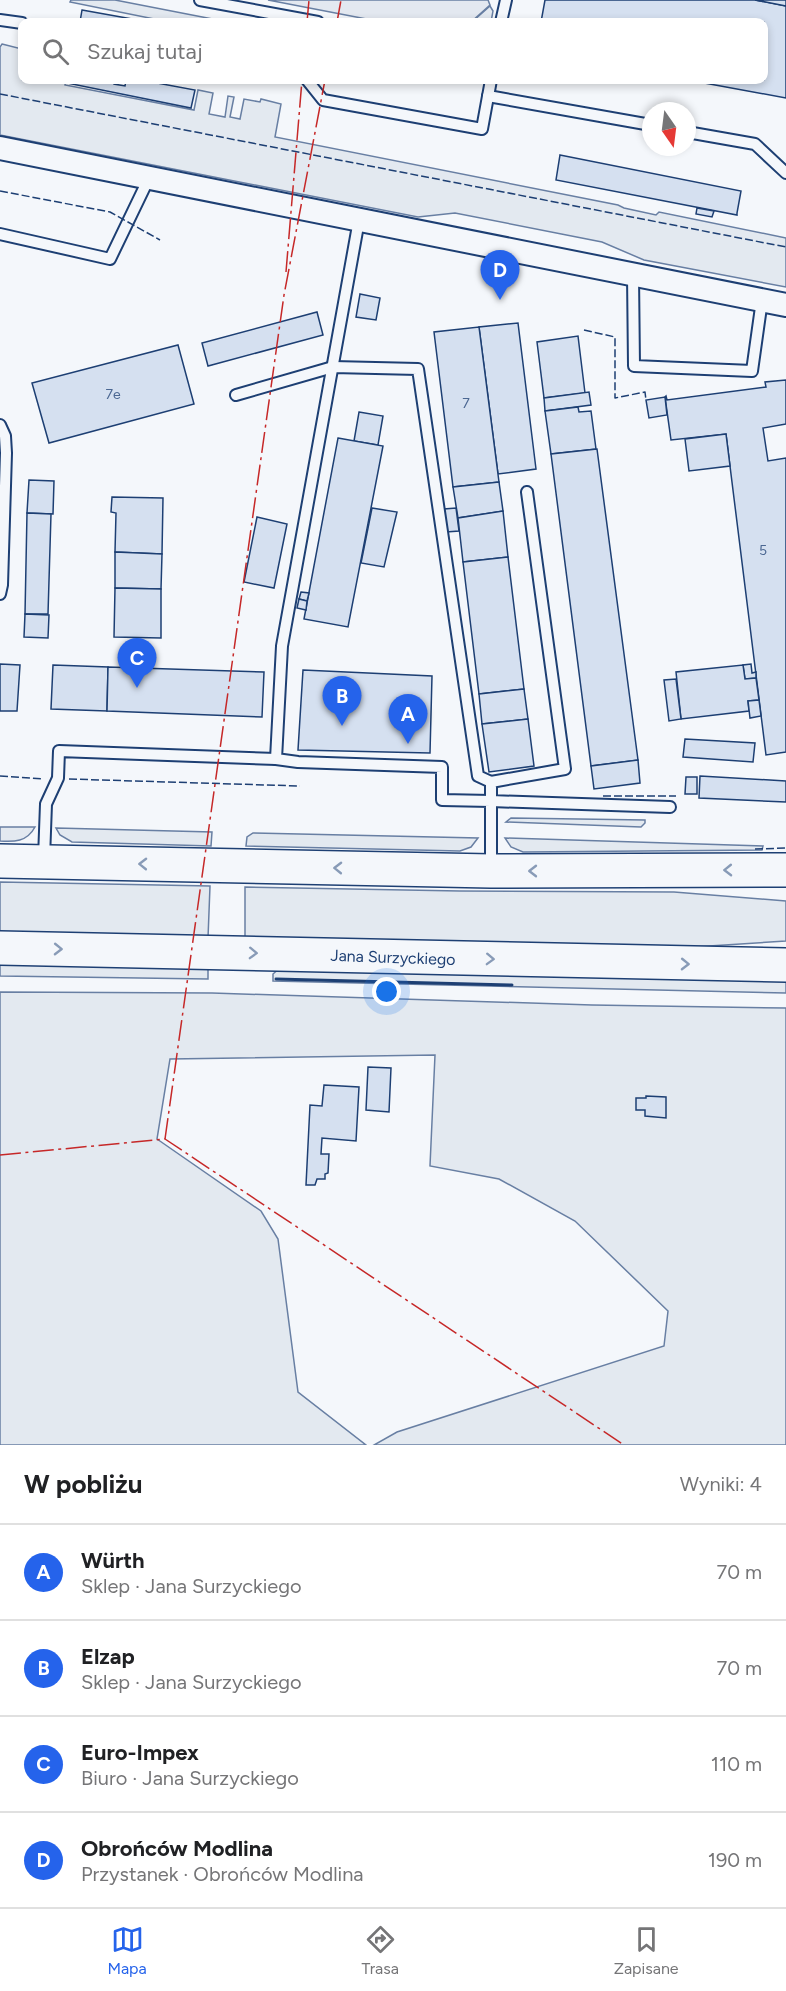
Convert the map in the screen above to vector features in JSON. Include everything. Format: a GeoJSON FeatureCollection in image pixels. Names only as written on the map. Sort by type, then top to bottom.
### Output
{"type":"FeatureCollection","features":[{"type":"Feature","properties":{"kind":"main road"},"geometry":{"type":"LineString","coordinates":[[0,861],[491,871],[786,870]]}},
{"type":"Feature","properties":{"kind":"main road","name":"Jana Surzyckiego"},"geometry":{"type":"LineString","coordinates":[[0,948],[786,965]]}},
{"type":"Feature","properties":{"kind":"street"},"geometry":{"type":"LineString","coordinates":[[0,148],[786,305]]}},
{"type":"Feature","properties":{"kind":"lane"},"geometry":{"type":"LineString","coordinates":[[200,0],[293,18]]}},
{"type":"Feature","properties":{"kind":"lane"},"geometry":{"type":"LineString","coordinates":[[502,18],[506,0]]}},
{"type":"Feature","properties":{"kind":"lane"},"geometry":{"type":"LineString","coordinates":[[0,20],[18,22]]}},
{"type":"Feature","properties":{"kind":"lane"},"geometry":{"type":"LineString","coordinates":[[310,84],[323,100],[482,129],[490,84]]}},
{"type":"Feature","properties":{"kind":"lane"},"geometry":{"type":"LineString","coordinates":[[488,96],[642,123]]}},
{"type":"Feature","properties":{"kind":"lane"},"geometry":{"type":"LineString","coordinates":[[696,134],[755,144],[786,173]]}},
{"type":"Feature","properties":{"kind":"lane"},"geometry":{"type":"LineString","coordinates":[[0,234],[110,259],[150,178]]}},
{"type":"Feature","properties":{"kind":"lane"},"geometry":{"type":"LineString","coordinates":[[276,759],[282,646],[359,220]]}},
{"type":"Feature","properties":{"kind":"lane"},"geometry":{"type":"LineString","coordinates":[[633,275],[634,366],[752,371],[762,300]]}},
{"type":"Feature","properties":{"kind":"lane"},"geometry":{"type":"LineString","coordinates":[[236,395],[333,367],[418,369],[478,776],[491,782],[565,769],[527,492]]}},
{"type":"Feature","properties":{"kind":"lane"},"geometry":{"type":"LineString","coordinates":[[0,425],[5,436],[6,453],[0,594]]}},
{"type":"Feature","properties":{"kind":"lane"},"geometry":{"type":"LineString","coordinates":[[44,862],[46,804],[58,778],[59,751],[442,767],[442,801],[670,807]]}},
{"type":"Feature","properties":{"kind":"lane"},"geometry":{"type":"LineString","coordinates":[[491,782],[491,871]]}},
{"type":"Feature","properties":{"kind":"shaded area"},"geometry":{"type":"Polygon","coordinates":[[[71,0],[115,0],[207,18],[149,18],[70,2],[71,0]]]}},
{"type":"Feature","properties":{"kind":"shaded area"},"geometry":{"type":"Polygon","coordinates":[[[268,0],[488,0],[490,5],[475,18],[361,18],[268,0]]]}},
{"type":"Feature","properties":{"kind":"shaded area"},"geometry":{"type":"Polygon","coordinates":[[[490,6],[493,11],[492,18],[476,18],[490,6]]]}},
{"type":"Feature","properties":{"kind":"shaded area"},"geometry":{"type":"Polygon","coordinates":[[[2,44],[18,48],[18,84],[65,84],[194,110],[198,90],[213,93],[209,114],[225,117],[228,96],[234,97],[230,117],[240,119],[244,99],[260,102],[261,99],[281,104],[275,137],[618,205],[656,215],[659,212],[786,238],[786,287],[644,260],[602,242],[455,213],[418,217],[0,135],[0,47],[2,44]]]}},
{"type":"Feature","properties":{"kind":"shaded area"},"geometry":{"type":"Polygon","coordinates":[[[511,818],[645,820],[645,823],[641,827],[506,822],[511,818]]]}},
{"type":"Feature","properties":{"kind":"shaded area"},"geometry":{"type":"Polygon","coordinates":[[[0,827],[35,827],[28,836],[20,840],[0,841],[0,827]]]}},
{"type":"Feature","properties":{"kind":"shaded area"},"geometry":{"type":"Polygon","coordinates":[[[56,828],[212,832],[211,846],[72,842],[60,835],[56,828]]]}},
{"type":"Feature","properties":{"kind":"shaded area"},"geometry":{"type":"Polygon","coordinates":[[[253,833],[478,838],[471,847],[460,851],[246,846],[247,837],[253,833]]]}},
{"type":"Feature","properties":{"kind":"shaded area"},"geometry":{"type":"Polygon","coordinates":[[[505,838],[763,846],[762,850],[523,852],[511,847],[505,838]]]}},
{"type":"Feature","properties":{"kind":"shaded area"},"geometry":{"type":"Polygon","coordinates":[[[0,882],[210,886],[208,938],[0,935],[0,882]]]}},
{"type":"Feature","properties":{"kind":"shaded area"},"geometry":{"type":"Polygon","coordinates":[[[245,887],[674,892],[786,901],[786,941],[662,949],[245,939],[245,887]]]}},
{"type":"Feature","properties":{"kind":"shaded area"},"geometry":{"type":"Polygon","coordinates":[[[0,962],[208,965],[208,979],[0,976],[0,962]]]}},
{"type":"Feature","properties":{"kind":"shaded area"},"geometry":{"type":"Polygon","coordinates":[[[281,967],[786,979],[786,993],[273,981],[273,974],[281,967]]]}},
{"type":"Feature","properties":{"kind":"shaded area"},"geometry":{"type":"Polygon","coordinates":[[[0,992],[212,993],[592,1005],[786,1008],[786,1445],[374,1445],[397,1432],[664,1346],[668,1311],[575,1221],[499,1179],[430,1166],[435,1055],[170,1059],[157,1139],[261,1211],[278,1239],[298,1392],[366,1445],[0,1445],[0,992]]]}},
{"type":"Feature","properties":{"kind":"building"},"geometry":{"type":"Polygon","coordinates":[[[545,0],[755,0],[786,6],[786,98],[710,84],[768,84],[768,18],[542,18],[545,0]]]}},
{"type":"Feature","properties":{"kind":"building"},"geometry":{"type":"Polygon","coordinates":[[[755,0],[786,0],[786,6],[755,0]]]}},
{"type":"Feature","properties":{"kind":"building"},"geometry":{"type":"Polygon","coordinates":[[[82,10],[127,18],[81,18],[82,10]]]}},
{"type":"Feature","properties":{"kind":"building"},"geometry":{"type":"Polygon","coordinates":[[[72,84],[125,86],[125,84],[163,84],[195,90],[191,108],[72,84]]]}},
{"type":"Feature","properties":{"kind":"building"},"geometry":{"type":"Polygon","coordinates":[[[560,155],[741,191],[737,215],[556,180],[560,155]]]}},
{"type":"Feature","properties":{"kind":"building"},"geometry":{"type":"Polygon","coordinates":[[[697,208],[714,211],[712,217],[696,214],[697,208]]]}},
{"type":"Feature","properties":{"kind":"building"},"geometry":{"type":"Polygon","coordinates":[[[360,294],[380,298],[376,320],[356,317],[360,294]]]}},
{"type":"Feature","properties":{"kind":"building"},"geometry":{"type":"Polygon","coordinates":[[[317,312],[323,335],[208,366],[202,343],[317,312]]]}},
{"type":"Feature","properties":{"kind":"building"},"geometry":{"type":"Polygon","coordinates":[[[518,323],[536,469],[498,474],[479,327],[518,323]]]}},
{"type":"Feature","properties":{"kind":"building"},"geometry":{"type":"Polygon","coordinates":[[[479,327],[499,482],[453,487],[434,332],[479,327]]]}},
{"type":"Feature","properties":{"kind":"building"},"geometry":{"type":"Polygon","coordinates":[[[578,336],[585,393],[544,398],[537,342],[578,336]]]}},
{"type":"Feature","properties":{"kind":"building"},"geometry":{"type":"Polygon","coordinates":[[[178,345],[194,404],[49,443],[32,383],[178,345]]]}},
{"type":"Feature","properties":{"kind":"building"},"geometry":{"type":"Polygon","coordinates":[[[786,380],[786,424],[763,428],[768,461],[786,458],[786,752],[766,755],[726,434],[671,440],[665,397],[667,400],[766,387],[765,382],[786,380]]]}},
{"type":"Feature","properties":{"kind":"building"},"geometry":{"type":"Polygon","coordinates":[[[589,392],[591,405],[545,411],[544,398],[589,392]]]}},
{"type":"Feature","properties":{"kind":"building"},"geometry":{"type":"Polygon","coordinates":[[[665,397],[667,415],[649,418],[646,400],[665,397]]]}},
{"type":"Feature","properties":{"kind":"building"},"geometry":{"type":"Polygon","coordinates":[[[578,407],[579,412],[591,411],[596,449],[551,454],[545,411],[578,407]]]}},
{"type":"Feature","properties":{"kind":"building"},"geometry":{"type":"Polygon","coordinates":[[[359,412],[383,416],[378,445],[354,441],[359,412]]]}},
{"type":"Feature","properties":{"kind":"building"},"geometry":{"type":"Polygon","coordinates":[[[726,434],[730,466],[689,471],[685,439],[726,434]]]}},
{"type":"Feature","properties":{"kind":"building"},"geometry":{"type":"Polygon","coordinates":[[[338,438],[383,446],[348,627],[304,619],[338,438]]]}},
{"type":"Feature","properties":{"kind":"building"},"geometry":{"type":"Polygon","coordinates":[[[597,449],[638,760],[591,766],[551,454],[597,449]]]}},
{"type":"Feature","properties":{"kind":"building"},"geometry":{"type":"Polygon","coordinates":[[[29,480],[54,481],[53,514],[27,513],[29,480]]]}},
{"type":"Feature","properties":{"kind":"building"},"geometry":{"type":"Polygon","coordinates":[[[499,482],[503,511],[458,518],[453,487],[499,482]]]}},
{"type":"Feature","properties":{"kind":"building"},"geometry":{"type":"Polygon","coordinates":[[[112,497],[163,498],[162,554],[115,552],[116,513],[111,512],[112,497]]]}},
{"type":"Feature","properties":{"kind":"building"},"geometry":{"type":"Polygon","coordinates":[[[372,508],[397,512],[384,567],[361,563],[372,508]]]}},
{"type":"Feature","properties":{"kind":"building"},"geometry":{"type":"Polygon","coordinates":[[[456,508],[459,531],[446,532],[444,509],[456,508]]]}},
{"type":"Feature","properties":{"kind":"building"},"geometry":{"type":"Polygon","coordinates":[[[503,511],[508,557],[463,562],[458,518],[503,511]]]}},
{"type":"Feature","properties":{"kind":"building"},"geometry":{"type":"Polygon","coordinates":[[[27,513],[51,514],[48,614],[25,614],[27,513]]]}},
{"type":"Feature","properties":{"kind":"building"},"geometry":{"type":"Polygon","coordinates":[[[257,517],[287,524],[274,588],[244,582],[257,517]]]}},
{"type":"Feature","properties":{"kind":"building"},"geometry":{"type":"Polygon","coordinates":[[[115,552],[162,554],[161,589],[115,588],[115,552]]]}},
{"type":"Feature","properties":{"kind":"building"},"geometry":{"type":"Polygon","coordinates":[[[508,557],[524,689],[479,694],[463,562],[508,557]]]}},
{"type":"Feature","properties":{"kind":"building"},"geometry":{"type":"Polygon","coordinates":[[[115,588],[161,589],[161,638],[114,637],[115,588]]]}},
{"type":"Feature","properties":{"kind":"building"},"geometry":{"type":"Polygon","coordinates":[[[301,592],[309,593],[307,601],[299,599],[301,592]]]}},
{"type":"Feature","properties":{"kind":"building"},"geometry":{"type":"Polygon","coordinates":[[[299,599],[307,601],[306,610],[297,608],[299,599]]]}},
{"type":"Feature","properties":{"kind":"building"},"geometry":{"type":"Polygon","coordinates":[[[25,614],[49,615],[48,638],[24,637],[25,614]]]}},
{"type":"Feature","properties":{"kind":"building"},"geometry":{"type":"Polygon","coordinates":[[[0,664],[20,665],[17,711],[0,711],[0,664]]]}},
{"type":"Feature","properties":{"kind":"building"},"geometry":{"type":"Polygon","coordinates":[[[751,664],[752,673],[756,672],[756,678],[745,679],[743,665],[751,664]]]}},
{"type":"Feature","properties":{"kind":"building"},"geometry":{"type":"Polygon","coordinates":[[[53,665],[108,667],[107,711],[51,709],[53,665]]]}},
{"type":"Feature","properties":{"kind":"building"},"geometry":{"type":"Polygon","coordinates":[[[743,665],[745,679],[756,678],[759,700],[748,701],[749,711],[681,719],[676,672],[743,665]]]}},
{"type":"Feature","properties":{"kind":"building"},"geometry":{"type":"Polygon","coordinates":[[[108,667],[264,672],[262,717],[107,711],[108,667]]]}},
{"type":"Feature","properties":{"kind":"building"},"geometry":{"type":"Polygon","coordinates":[[[303,670],[432,676],[430,753],[298,750],[303,670]]]}},
{"type":"Feature","properties":{"kind":"building"},"geometry":{"type":"Polygon","coordinates":[[[676,679],[681,719],[669,721],[664,680],[676,679]]]}},
{"type":"Feature","properties":{"kind":"building"},"geometry":{"type":"Polygon","coordinates":[[[524,689],[528,719],[482,724],[479,694],[524,689]]]}},
{"type":"Feature","properties":{"kind":"building"},"geometry":{"type":"Polygon","coordinates":[[[759,700],[761,716],[750,718],[748,701],[759,700]]]}},
{"type":"Feature","properties":{"kind":"building"},"geometry":{"type":"Polygon","coordinates":[[[528,719],[534,766],[489,772],[482,724],[528,719]]]}},
{"type":"Feature","properties":{"kind":"building"},"geometry":{"type":"Polygon","coordinates":[[[685,739],[755,743],[753,762],[683,757],[685,739]]]}},
{"type":"Feature","properties":{"kind":"building"},"geometry":{"type":"Polygon","coordinates":[[[638,760],[640,783],[594,789],[591,766],[638,760]]]}},
{"type":"Feature","properties":{"kind":"building"},"geometry":{"type":"Polygon","coordinates":[[[700,776],[786,781],[786,802],[699,798],[700,776]]]}},
{"type":"Feature","properties":{"kind":"building"},"geometry":{"type":"Polygon","coordinates":[[[686,777],[697,777],[697,794],[685,794],[686,777]]]}},
{"type":"Feature","properties":{"kind":"building"},"geometry":{"type":"Polygon","coordinates":[[[368,1067],[391,1068],[389,1112],[366,1110],[368,1067]]]}},
{"type":"Feature","properties":{"kind":"building"},"geometry":{"type":"Polygon","coordinates":[[[324,1085],[359,1087],[356,1141],[322,1138],[321,1154],[329,1154],[328,1173],[325,1174],[325,1179],[317,1179],[315,1185],[306,1185],[310,1105],[322,1106],[324,1085]]]}},
{"type":"Feature","properties":{"kind":"building"},"geometry":{"type":"Polygon","coordinates":[[[646,1096],[666,1097],[666,1118],[645,1116],[645,1110],[636,1110],[636,1098],[646,1098],[646,1096]]]}},
{"type":"Feature","properties":{"kind":"fence"},"geometry":{"type":"LineString","coordinates":[[0,94],[786,247]]}},
{"type":"Feature","properties":{"kind":"fence"},"geometry":{"type":"LineString","coordinates":[[0,191],[110,212],[160,240]]}},
{"type":"Feature","properties":{"kind":"fence"},"geometry":{"type":"LineString","coordinates":[[584,330],[615,337],[615,398],[645,392],[646,400]]}},
{"type":"Feature","properties":{"kind":"fence"},"geometry":{"type":"LineString","coordinates":[[0,776],[43,779]]}},
{"type":"Feature","properties":{"kind":"fence"},"geometry":{"type":"LineString","coordinates":[[69,779],[300,786]]}},
{"type":"Feature","properties":{"kind":"fence"},"geometry":{"type":"LineString","coordinates":[[603,796],[676,796]]}},
{"type":"Feature","properties":{"kind":"fence"},"geometry":{"type":"LineString","coordinates":[[755,849],[786,848]]}},
{"type":"Feature","properties":{"kind":"wall"},"geometry":{"type":"LineString","coordinates":[[276,979],[512,985]]}},
{"type":"Feature","properties":{"kind":"power"},"geometry":{"type":"LineString","coordinates":[[307,18],[309,0]]}},
{"type":"Feature","properties":{"kind":"power"},"geometry":{"type":"LineString","coordinates":[[338,18],[341,0]]}},
{"type":"Feature","properties":{"kind":"power"},"geometry":{"type":"LineString","coordinates":[[286,272],[302,84]]}},
{"type":"Feature","properties":{"kind":"power"},"geometry":{"type":"LineString","coordinates":[[165,1139],[284,295],[324,84]]}},
{"type":"Feature","properties":{"kind":"power"},"geometry":{"type":"LineString","coordinates":[[0,1155],[165,1139],[624,1445]]}},
{"type":"Feature","properties":{"kind":"place","name":"Obrońców Modlina"},"geometry":{"type":"Point","coordinates":[500,300]}},
{"type":"Feature","properties":{"kind":"place","name":"Euro-Impex"},"geometry":{"type":"Point","coordinates":[137,688]}},
{"type":"Feature","properties":{"kind":"place","name":"Elzap"},"geometry":{"type":"Point","coordinates":[342,726]}},
{"type":"Feature","properties":{"kind":"place","name":"Würth"},"geometry":{"type":"Point","coordinates":[408,744]}}]}
